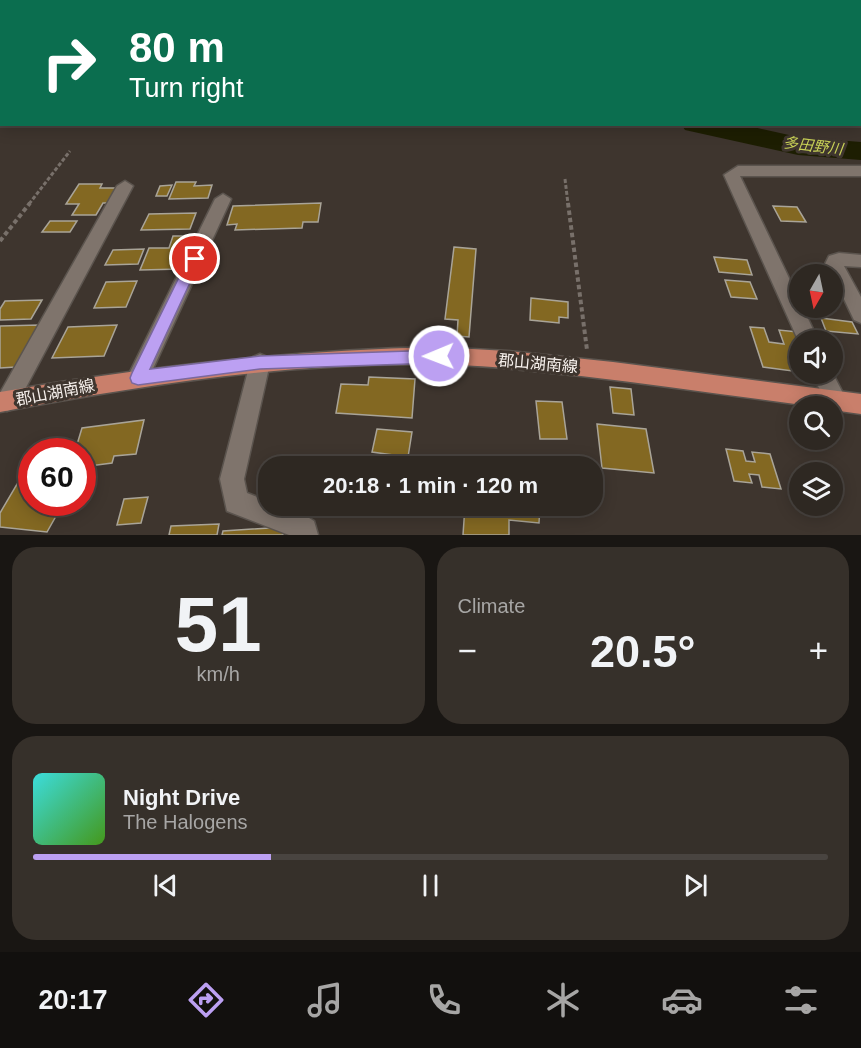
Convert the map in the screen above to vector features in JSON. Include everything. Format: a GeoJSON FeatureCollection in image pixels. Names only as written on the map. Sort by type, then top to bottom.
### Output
{"type":"FeatureCollection","features":[{"type":"Feature","properties":{"kind":"main road","name":"郡山湖南線"},"geometry":{"type":"LineString","coordinates":[[3,402],[138,378],[260,363],[439,356],[590,368],[799,396]]}},
{"type":"Feature","properties":{"kind":"main road","name":"郡山湖南線"},"geometry":{"type":"LineString","coordinates":[[843,402],[861,404]]}},
{"type":"Feature","properties":{"kind":"street"},"geometry":{"type":"LineString","coordinates":[[803,330],[732,175],[738,171],[861,171]]}},
{"type":"Feature","properties":{"kind":"street"},"geometry":{"type":"LineString","coordinates":[[3,402],[125,186]]}},
{"type":"Feature","properties":{"kind":"street"},"geometry":{"type":"LineString","coordinates":[[138,378],[223,199]]}},
{"type":"Feature","properties":{"kind":"street"},"geometry":{"type":"LineString","coordinates":[[861,261],[838,259],[834,264],[861,315]]}},
{"type":"Feature","properties":{"kind":"street"},"geometry":{"type":"LineString","coordinates":[[260,363],[232,479],[233,496],[236,502],[295,524],[305,530],[305,535]]}},
{"type":"Feature","properties":{"kind":"path"},"geometry":{"type":"LineString","coordinates":[[0,241],[70,151]]}},
{"type":"Feature","properties":{"kind":"path"},"geometry":{"type":"LineString","coordinates":[[565,179],[590,368]]}},
{"type":"Feature","properties":{"kind":"building"},"geometry":{"type":"Polygon","coordinates":[[[176,182],[196,182],[194,186],[212,185],[208,198],[169,199],[176,182]]]}},
{"type":"Feature","properties":{"kind":"building"},"geometry":{"type":"Polygon","coordinates":[[[79,184],[102,184],[100,188],[118,188],[110,203],[103,203],[96,215],[72,215],[79,204],[66,204],[79,184]]]}},
{"type":"Feature","properties":{"kind":"building"},"geometry":{"type":"Polygon","coordinates":[[[172,185],[167,196],[156,196],[160,186],[172,185]]]}},
{"type":"Feature","properties":{"kind":"building"},"geometry":{"type":"Polygon","coordinates":[[[321,203],[318,222],[303,222],[302,228],[235,230],[237,224],[227,225],[233,206],[321,203]]]}},
{"type":"Feature","properties":{"kind":"building"},"geometry":{"type":"Polygon","coordinates":[[[773,206],[797,207],[806,222],[781,221],[773,206]]]}},
{"type":"Feature","properties":{"kind":"building"},"geometry":{"type":"Polygon","coordinates":[[[196,213],[190,229],[141,230],[149,214],[196,213]]]}},
{"type":"Feature","properties":{"kind":"building"},"geometry":{"type":"Polygon","coordinates":[[[50,221],[77,221],[70,232],[42,232],[50,221]]]}},
{"type":"Feature","properties":{"kind":"building"},"geometry":{"type":"Polygon","coordinates":[[[173,236],[194,236],[182,269],[140,270],[149,248],[169,248],[173,236]]]}},
{"type":"Feature","properties":{"kind":"building"},"geometry":{"type":"Polygon","coordinates":[[[454,247],[476,249],[469,337],[457,336],[458,320],[445,319],[454,247]]]}},
{"type":"Feature","properties":{"kind":"building"},"geometry":{"type":"Polygon","coordinates":[[[144,249],[138,264],[105,265],[113,250],[144,249]]]}},
{"type":"Feature","properties":{"kind":"building"},"geometry":{"type":"Polygon","coordinates":[[[714,257],[747,260],[752,275],[719,272],[714,257]]]}},
{"type":"Feature","properties":{"kind":"building"},"geometry":{"type":"Polygon","coordinates":[[[725,280],[750,282],[757,299],[731,297],[725,280]]]}},
{"type":"Feature","properties":{"kind":"building"},"geometry":{"type":"Polygon","coordinates":[[[137,281],[126,307],[94,308],[106,282],[137,281]]]}},
{"type":"Feature","properties":{"kind":"building"},"geometry":{"type":"Polygon","coordinates":[[[531,298],[568,302],[568,318],[559,317],[559,323],[530,320],[531,298]]]}},
{"type":"Feature","properties":{"kind":"building"},"geometry":{"type":"Polygon","coordinates":[[[42,300],[31,319],[0,320],[0,309],[5,301],[42,300]]]}},
{"type":"Feature","properties":{"kind":"building"},"geometry":{"type":"Polygon","coordinates":[[[821,318],[852,322],[858,334],[843,333],[843,330],[826,330],[821,318]]]}},
{"type":"Feature","properties":{"kind":"building"},"geometry":{"type":"Polygon","coordinates":[[[39,325],[16,367],[0,368],[0,326],[39,325]]]}},
{"type":"Feature","properties":{"kind":"building"},"geometry":{"type":"Polygon","coordinates":[[[117,325],[104,356],[52,358],[68,327],[117,325]]]}},
{"type":"Feature","properties":{"kind":"building"},"geometry":{"type":"Polygon","coordinates":[[[750,327],[764,328],[769,342],[784,344],[779,330],[789,331],[789,371],[763,367],[750,327]]]}},
{"type":"Feature","properties":{"kind":"building"},"geometry":{"type":"Polygon","coordinates":[[[369,377],[415,379],[412,418],[336,413],[341,384],[368,385],[369,377]]]}},
{"type":"Feature","properties":{"kind":"building"},"geometry":{"type":"Polygon","coordinates":[[[610,387],[631,389],[634,415],[613,413],[610,387]]]}},
{"type":"Feature","properties":{"kind":"building"},"geometry":{"type":"Polygon","coordinates":[[[536,401],[562,402],[567,439],[540,439],[536,401]]]}},
{"type":"Feature","properties":{"kind":"building"},"geometry":{"type":"Polygon","coordinates":[[[144,420],[136,454],[114,456],[112,463],[96,465],[96,438],[79,438],[82,428],[144,420]]]}},
{"type":"Feature","properties":{"kind":"building"},"geometry":{"type":"Polygon","coordinates":[[[597,424],[646,429],[654,473],[603,468],[603,456],[601,456],[597,424]]]}},
{"type":"Feature","properties":{"kind":"building"},"geometry":{"type":"Polygon","coordinates":[[[377,429],[412,432],[408,456],[372,452],[377,429]]]}},
{"type":"Feature","properties":{"kind":"building"},"geometry":{"type":"Polygon","coordinates":[[[726,449],[743,451],[746,461],[755,462],[752,452],[770,454],[781,489],[762,487],[759,475],[749,474],[752,483],[734,481],[726,449]]]}},
{"type":"Feature","properties":{"kind":"building"},"geometry":{"type":"Polygon","coordinates":[[[18,482],[18,516],[56,516],[47,532],[0,527],[0,513],[18,482]]]}},
{"type":"Feature","properties":{"kind":"building"},"geometry":{"type":"Polygon","coordinates":[[[148,497],[141,523],[117,525],[124,499],[148,497]]]}},
{"type":"Feature","properties":{"kind":"building"},"geometry":{"type":"Polygon","coordinates":[[[464,516],[539,516],[539,523],[509,520],[509,535],[463,535],[464,516]]]}},
{"type":"Feature","properties":{"kind":"building"},"geometry":{"type":"Polygon","coordinates":[[[219,524],[217,535],[169,535],[171,526],[219,524]]]}},
{"type":"Feature","properties":{"kind":"building"},"geometry":{"type":"Polygon","coordinates":[[[284,527],[283,535],[222,535],[223,531],[284,527]]]}},
{"type":"Feature","properties":{"kind":"waterway","name":"多田野川"},"geometry":{"type":"LineString","coordinates":[[704,126],[798,146],[861,151]]}},
{"type":"Feature","properties":{"kind":"route"},"geometry":{"type":"LineString","coordinates":[[195,259],[138,378],[260,363],[439,356]]}}]}
